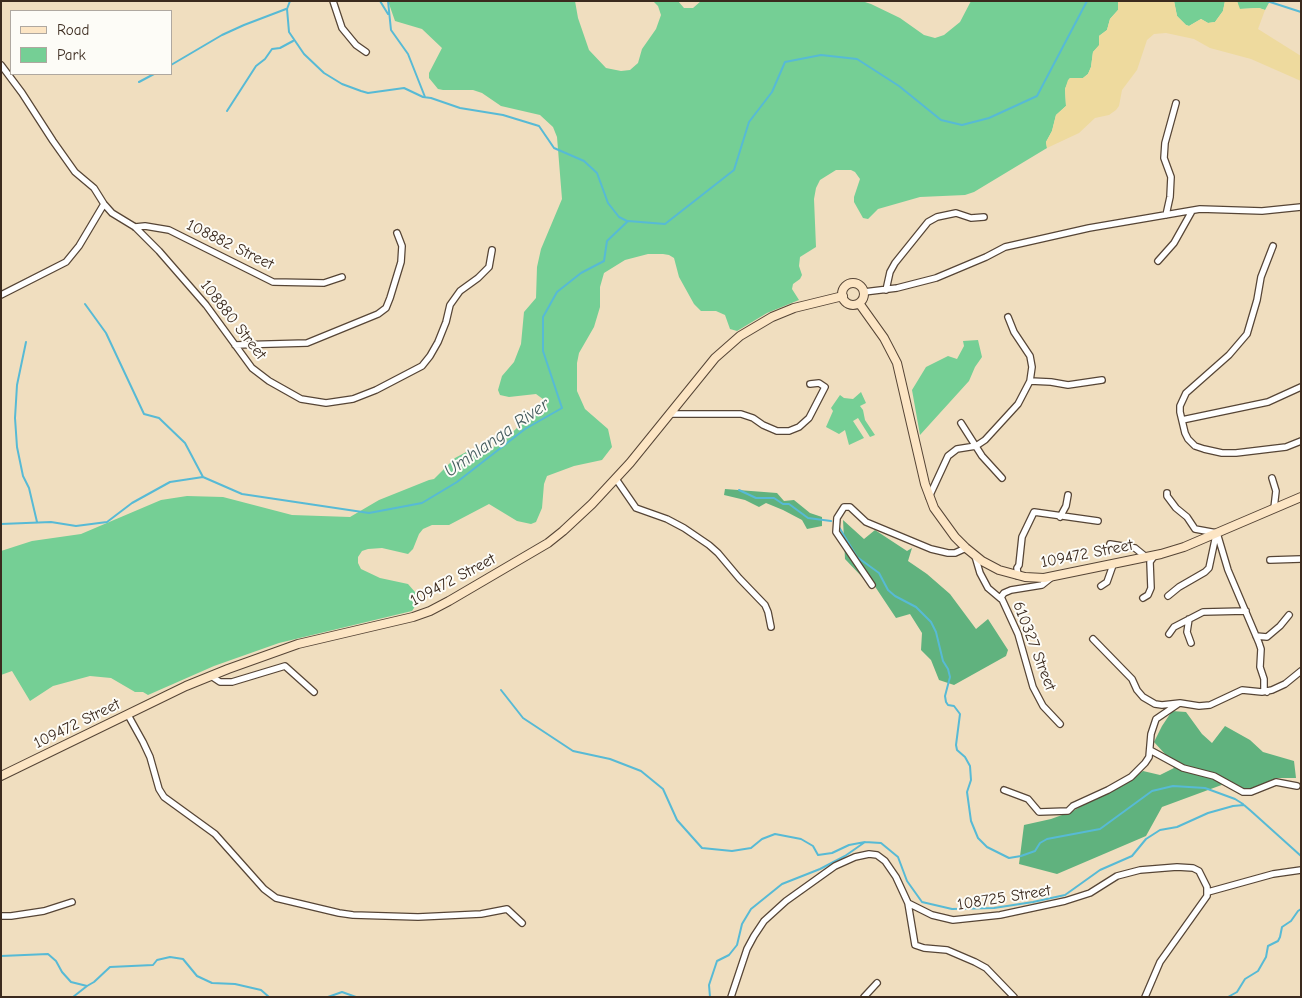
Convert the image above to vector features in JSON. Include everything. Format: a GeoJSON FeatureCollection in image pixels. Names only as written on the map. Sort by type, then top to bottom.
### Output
{"type":"FeatureCollection","features":[{"type":"Feature","properties":{"kind":"street"},"geometry":{"type":"LineString","coordinates":[[333,1],[342,28],[366,52]]}},
{"type":"Feature","properties":{"kind":"street","name":"108880 Street"},"geometry":{"type":"LineString","coordinates":[[1,65],[75,172],[94,188],[104,204],[119,218],[135,227],[159,251],[206,305],[252,368],[289,394],[301,399],[326,403],[353,400],[422,366],[438,342],[450,305],[460,291],[489,267],[492,250]]}},
{"type":"Feature","properties":{"kind":"street"},"geometry":{"type":"LineString","coordinates":[[1166,216],[1170,197],[1171,177],[1164,158],[1165,143],[1176,103]]}},
{"type":"Feature","properties":{"kind":"street"},"geometry":{"type":"LineString","coordinates":[[1,295],[66,262],[79,246],[104,204]]}},
{"type":"Feature","properties":{"kind":"street"},"geometry":{"type":"LineString","coordinates":[[864,292],[886,290],[936,278],[1005,247],[1089,228],[1210,209],[1262,211],[1301,207]]}},
{"type":"Feature","properties":{"kind":"street"},"geometry":{"type":"LineString","coordinates":[[1158,261],[1174,243],[1192,211]]}},
{"type":"Feature","properties":{"kind":"street"},"geometry":{"type":"LineString","coordinates":[[886,290],[890,272],[895,263],[928,222],[937,217],[956,213],[971,218],[984,216]]}},
{"type":"Feature","properties":{"kind":"street","name":"108882 Street"},"geometry":{"type":"LineString","coordinates":[[135,227],[145,226],[169,230],[273,282],[324,283],[342,278]]}},
{"type":"Feature","properties":{"kind":"street"},"geometry":{"type":"LineString","coordinates":[[235,345],[307,343],[378,314],[386,308],[401,262],[402,246],[397,233]]}},
{"type":"Feature","properties":{"kind":"street"},"geometry":{"type":"LineString","coordinates":[[1273,246],[1261,278],[1256,306],[1247,334],[1229,355],[1186,393],[1180,406],[1185,433],[1191,443],[1204,449],[1222,453],[1236,453],[1286,447],[1301,442]]}},
{"type":"Feature","properties":{"kind":"street"},"geometry":{"type":"LineString","coordinates":[[853,283],[861,286],[864,292],[863,298],[859,303],[848,303],[843,296],[845,287],[853,283]]}},
{"type":"Feature","properties":{"kind":"street","name":"109472 Street"},"geometry":{"type":"LineString","coordinates":[[1,776],[210,676],[246,662],[298,644],[412,618],[430,611],[548,542],[577,518],[649,442],[715,358],[740,336],[772,317],[794,308],[843,296]]}},
{"type":"Feature","properties":{"kind":"street","name":"109472 Street"},"geometry":{"type":"LineString","coordinates":[[859,303],[884,338],[896,360],[902,380],[914,444],[929,497],[954,537],[975,556],[991,566],[1018,576],[1052,578],[1156,555],[1172,551],[1301,497]]}},
{"type":"Feature","properties":{"kind":"street"},"geometry":{"type":"LineString","coordinates":[[929,497],[943,464],[952,452],[961,448],[976,446],[985,440],[1018,404],[1030,381],[1032,367],[1030,356],[1014,332],[1008,317]]}},
{"type":"Feature","properties":{"kind":"street"},"geometry":{"type":"LineString","coordinates":[[1030,381],[1051,382],[1068,386],[1102,380]]}},
{"type":"Feature","properties":{"kind":"street"},"geometry":{"type":"LineString","coordinates":[[670,414],[741,414],[753,418],[777,431],[789,431],[799,427],[809,418],[825,387],[819,383],[810,384]]}},
{"type":"Feature","properties":{"kind":"street"},"geometry":{"type":"LineString","coordinates":[[1182,420],[1268,402],[1301,387]]}},
{"type":"Feature","properties":{"kind":"street"},"geometry":{"type":"LineString","coordinates":[[961,423],[982,456],[1002,478]]}},
{"type":"Feature","properties":{"kind":"street"},"geometry":{"type":"LineString","coordinates":[[1272,478],[1275,482],[1276,491],[1274,508]]}},
{"type":"Feature","properties":{"kind":"street"},"geometry":{"type":"LineString","coordinates":[[616,479],[636,508],[667,519],[684,528],[713,549],[765,605],[771,627]]}},
{"type":"Feature","properties":{"kind":"street"},"geometry":{"type":"LineString","coordinates":[[1167,493],[1167,496],[1176,508],[1188,518],[1195,529],[1217,533]]}},
{"type":"Feature","properties":{"kind":"street"},"geometry":{"type":"LineString","coordinates":[[1060,516],[1066,506],[1068,495]]}},
{"type":"Feature","properties":{"kind":"street"},"geometry":{"type":"LineString","coordinates":[[872,584],[836,532],[837,518],[844,507],[850,507],[866,522],[931,550],[955,553],[966,548]]}},
{"type":"Feature","properties":{"kind":"street"},"geometry":{"type":"LineString","coordinates":[[1018,576],[1017,568],[1019,565],[1021,540],[1034,512],[1098,521]]}},
{"type":"Feature","properties":{"kind":"street"},"geometry":{"type":"LineString","coordinates":[[1168,596],[1209,568],[1217,533]]}},
{"type":"Feature","properties":{"kind":"street"},"geometry":{"type":"LineString","coordinates":[[1217,533],[1228,570],[1261,649],[1260,667],[1266,692]]}},
{"type":"Feature","properties":{"kind":"street"},"geometry":{"type":"LineString","coordinates":[[1110,544],[1135,548],[1146,557]]}},
{"type":"Feature","properties":{"kind":"street"},"geometry":{"type":"LineString","coordinates":[[1143,598],[1148,595],[1151,588],[1150,562],[1156,555]]}},
{"type":"Feature","properties":{"kind":"street"},"geometry":{"type":"LineString","coordinates":[[975,556],[980,573],[988,588],[1002,600]]}},
{"type":"Feature","properties":{"kind":"street"},"geometry":{"type":"LineString","coordinates":[[1270,560],[1301,559]]}},
{"type":"Feature","properties":{"kind":"street"},"geometry":{"type":"LineString","coordinates":[[1101,586],[1108,582],[1113,564]]}},
{"type":"Feature","properties":{"kind":"street","name":"610327 Street"},"geometry":{"type":"LineString","coordinates":[[1052,578],[1042,584],[1005,592],[1001,596],[1018,634],[1033,687],[1043,706],[1060,724]]}},
{"type":"Feature","properties":{"kind":"street"},"geometry":{"type":"LineString","coordinates":[[1169,634],[1174,627],[1203,612],[1226,613],[1246,610]]}},
{"type":"Feature","properties":{"kind":"street"},"geometry":{"type":"LineString","coordinates":[[1256,636],[1267,637],[1280,626],[1288,615]]}},
{"type":"Feature","properties":{"kind":"street"},"geometry":{"type":"LineString","coordinates":[[1189,619],[1187,632],[1192,644]]}},
{"type":"Feature","properties":{"kind":"street"},"geometry":{"type":"LineString","coordinates":[[1093,639],[1132,679],[1140,694],[1149,701],[1162,705],[1180,703],[1205,706],[1214,704],[1242,690],[1266,692],[1286,684],[1301,671]]}},
{"type":"Feature","properties":{"kind":"street"},"geometry":{"type":"LineString","coordinates":[[210,676],[220,682],[232,682],[284,666],[314,692]]}},
{"type":"Feature","properties":{"kind":"street"},"geometry":{"type":"LineString","coordinates":[[1004,790],[1028,800],[1039,812],[1068,811],[1073,806],[1131,777],[1145,764],[1149,757],[1150,734],[1156,719],[1180,703]]}},
{"type":"Feature","properties":{"kind":"street"},"geometry":{"type":"LineString","coordinates":[[128,715],[150,757],[159,789],[164,797],[215,834],[264,890],[276,898],[353,915],[418,917],[481,914],[507,909],[522,923]]}},
{"type":"Feature","properties":{"kind":"street"},"geometry":{"type":"LineString","coordinates":[[1150,750],[1183,768],[1214,776],[1243,792],[1251,792],[1276,782],[1297,786]]}},
{"type":"Feature","properties":{"kind":"street"},"geometry":{"type":"LineString","coordinates":[[731,997],[747,949],[764,922],[786,901],[845,861],[863,854],[873,854],[882,857],[896,877],[908,903],[915,945],[924,948],[947,950],[986,968],[1014,997]]}},
{"type":"Feature","properties":{"kind":"street","name":"108725 Street"},"geometry":{"type":"LineString","coordinates":[[908,903],[947,920],[1000,915],[1077,898],[1094,891],[1123,874],[1160,867],[1187,867],[1198,871],[1205,882],[1208,892]]}},
{"type":"Feature","properties":{"kind":"street"},"geometry":{"type":"LineString","coordinates":[[1145,997],[1160,962],[1203,904],[1208,892],[1273,874],[1301,870]]}},
{"type":"Feature","properties":{"kind":"street"},"geometry":{"type":"LineString","coordinates":[[1,916],[44,912],[72,902]]}},
{"type":"Feature","properties":{"kind":"street"},"geometry":{"type":"LineString","coordinates":[[864,997],[878,983]]}},
{"type":"Feature","properties":{"kind":"green space"},"geometry":{"type":"Polygon","coordinates":[[[388,1],[575,1],[578,18],[589,50],[606,68],[621,71],[630,70],[638,63],[642,49],[656,29],[661,15],[658,6],[653,1],[678,1],[684,8],[693,8],[701,1],[862,1],[900,18],[924,35],[935,38],[944,35],[960,22],[971,1],[1118,1],[1118,10],[1110,19],[1107,30],[1099,36],[1100,45],[1093,52],[1088,74],[1083,78],[1070,78],[1065,89],[1066,106],[1056,115],[1052,131],[1046,142],[1047,148],[974,192],[965,195],[920,197],[878,209],[868,219],[863,218],[854,202],[860,179],[855,172],[851,170],[836,170],[820,180],[814,199],[816,247],[800,257],[799,266],[802,275],[793,284],[792,289],[799,300],[767,313],[737,331],[730,329],[725,315],[716,311],[701,311],[694,304],[679,277],[674,258],[669,255],[648,254],[625,260],[604,273],[600,287],[600,307],[594,327],[579,353],[577,391],[585,409],[608,429],[612,447],[602,460],[574,466],[547,476],[544,484],[542,508],[536,522],[531,524],[517,521],[489,504],[449,525],[432,525],[423,529],[413,549],[408,554],[382,548],[362,551],[358,557],[361,569],[380,578],[408,584],[415,592],[418,602],[412,611],[279,643],[214,666],[148,695],[143,692],[135,692],[111,678],[90,676],[53,686],[30,701],[12,671],[1,675],[1,551],[32,541],[81,534],[161,500],[187,496],[223,497],[292,515],[350,517],[379,500],[434,479],[455,458],[468,451],[498,446],[518,427],[546,408],[547,402],[536,394],[509,397],[500,395],[498,390],[502,376],[514,362],[521,344],[524,312],[536,298],[537,267],[541,249],[562,199],[557,137],[553,127],[540,115],[501,106],[482,93],[473,90],[438,89],[429,78],[429,73],[442,48],[422,29],[395,21],[388,1]]]}},
{"type":"Feature","properties":{"kind":"green space"},"geometry":{"type":"Polygon","coordinates":[[[1174,1],[1225,1],[1223,11],[1215,22],[1208,23],[1201,19],[1189,26],[1177,16],[1174,1]]]}},
{"type":"Feature","properties":{"kind":"green space"},"geometry":{"type":"Polygon","coordinates":[[[1237,1],[1270,1],[1265,10],[1259,8],[1239,9],[1237,1]]]}},
{"type":"Feature","properties":{"kind":"green space"},"geometry":{"type":"Polygon","coordinates":[[[978,340],[982,357],[969,381],[920,435],[912,390],[926,367],[948,356],[957,359],[964,346],[963,341],[978,340]]]}},
{"type":"Feature","properties":{"kind":"green space"},"geometry":{"type":"Polygon","coordinates":[[[861,392],[866,403],[860,406],[865,420],[875,435],[870,437],[858,418],[853,421],[864,438],[849,445],[845,430],[839,434],[826,427],[833,411],[831,408],[840,395],[844,398],[853,399],[861,392]]]}},
{"type":"Feature","properties":{"kind":"green space"},"geometry":{"type":"Polygon","coordinates":[[[725,489],[777,493],[784,501],[794,500],[810,513],[822,517],[822,526],[807,529],[802,520],[783,510],[766,503],[759,507],[745,500],[724,495],[725,489]]]}},
{"type":"Feature","properties":{"kind":"green space"},"geometry":{"type":"Polygon","coordinates":[[[843,520],[864,539],[875,530],[907,551],[912,548],[908,561],[927,574],[950,594],[976,629],[988,619],[1008,650],[1006,656],[954,685],[939,680],[931,660],[921,650],[922,633],[910,614],[896,618],[874,585],[864,579],[845,559],[843,520]]]}},
{"type":"Feature","properties":{"kind":"green space"},"geometry":{"type":"Polygon","coordinates":[[[1172,711],[1186,712],[1202,734],[1212,743],[1225,726],[1250,740],[1263,752],[1294,761],[1296,778],[1277,778],[1245,792],[1227,783],[1162,807],[1146,836],[1057,874],[1019,864],[1024,825],[1051,819],[1073,811],[1122,786],[1143,771],[1160,775],[1174,768],[1154,742],[1172,711]]]}},
{"type":"Feature","properties":{"kind":"sand"},"geometry":{"type":"Polygon","coordinates":[[[1118,1],[1174,1],[1177,16],[1189,26],[1201,19],[1208,23],[1215,22],[1223,11],[1225,1],[1237,1],[1240,9],[1259,8],[1265,10],[1258,29],[1301,56],[1301,81],[1251,59],[1210,48],[1194,39],[1166,33],[1154,34],[1147,40],[1137,70],[1122,90],[1119,106],[1116,110],[1109,115],[1095,118],[1079,133],[1047,148],[1046,142],[1052,131],[1056,115],[1066,106],[1065,89],[1068,80],[1070,78],[1083,78],[1088,74],[1093,52],[1099,45],[1099,36],[1107,30],[1110,19],[1118,10],[1118,1]]]}},
{"type":"Feature","properties":{"kind":"waterway"},"geometry":{"type":"LineString","coordinates":[[290,1],[287,9],[289,32],[304,54],[324,73],[342,84],[368,93],[404,88],[423,97],[460,108],[503,115],[539,126],[554,148],[584,161],[597,173],[608,203],[619,217],[627,221]]}},
{"type":"Feature","properties":{"kind":"waterway"},"geometry":{"type":"LineString","coordinates":[[380,1],[388,14]]}},
{"type":"Feature","properties":{"kind":"waterway"},"geometry":{"type":"LineString","coordinates":[[388,1],[391,30],[408,54],[425,97]]}},
{"type":"Feature","properties":{"kind":"waterway","name":"Umhlanga River"},"geometry":{"type":"LineString","coordinates":[[1,524],[51,522],[76,526],[107,522],[132,503],[170,482],[203,477],[242,494],[369,513],[422,503],[457,482],[525,429],[562,408],[543,351],[543,317],[557,292],[581,273],[604,261],[607,241],[628,221],[665,224],[734,170],[749,122],[772,92],[785,62],[821,55],[857,59],[899,86],[941,120],[962,125],[989,118],[1037,96],[1087,1]]}},
{"type":"Feature","properties":{"kind":"waterway","name":"Umhlanga River"},"geometry":{"type":"LineString","coordinates":[[1267,1],[1301,12]]}},
{"type":"Feature","properties":{"kind":"waterway"},"geometry":{"type":"LineString","coordinates":[[172,64],[222,35],[286,9]]}},
{"type":"Feature","properties":{"kind":"waterway"},"geometry":{"type":"LineString","coordinates":[[227,111],[256,66],[265,59],[272,49],[280,48],[293,41]]}},
{"type":"Feature","properties":{"kind":"waterway"},"geometry":{"type":"LineString","coordinates":[[139,82],[152,75]]}},
{"type":"Feature","properties":{"kind":"waterway"},"geometry":{"type":"LineString","coordinates":[[85,304],[106,333],[144,414],[159,418],[185,443],[203,477]]}},
{"type":"Feature","properties":{"kind":"waterway"},"geometry":{"type":"LineString","coordinates":[[26,342],[17,385],[15,418],[17,447],[23,476],[29,488],[37,522]]}},
{"type":"Feature","properties":{"kind":"waterway"},"geometry":{"type":"LineString","coordinates":[[739,490],[756,498],[774,498],[783,504],[789,504],[808,518],[831,521]]}},
{"type":"Feature","properties":{"kind":"waterway"},"geometry":{"type":"LineString","coordinates":[[839,527],[857,557],[879,573],[888,590],[895,596],[916,607],[931,622],[936,632],[943,661],[950,677],[945,696],[946,702],[948,705],[954,706],[960,714],[957,750],[965,757],[970,766],[971,780],[967,792],[971,821],[978,838],[987,847],[1009,858],[1021,856],[1035,851],[1040,843],[1047,839],[1100,829],[1152,791],[1173,786],[1205,788],[1235,799],[1243,804]]}},
{"type":"Feature","properties":{"kind":"waterway"},"geometry":{"type":"LineString","coordinates":[[501,690],[523,718],[573,751],[610,759],[641,771],[663,789],[677,820],[702,848],[732,851],[751,848],[762,839],[775,834],[801,839],[813,846],[818,855],[832,853],[849,845],[865,842]]}},
{"type":"Feature","properties":{"kind":"waterway"},"geometry":{"type":"LineString","coordinates":[[710,997],[709,985],[717,961],[729,955],[737,945],[742,924],[751,909],[782,884],[820,869],[845,856],[865,842],[881,843],[898,857],[907,881],[922,902],[952,909],[994,908],[1065,895],[1100,870],[1132,856],[1146,839],[1160,830],[1177,827],[1208,813],[1233,806],[1244,805],[1301,856]]}},
{"type":"Feature","properties":{"kind":"waterway"},"geometry":{"type":"LineString","coordinates":[[1228,997],[1237,992],[1245,979],[1258,971],[1266,957],[1268,946],[1278,941],[1282,927],[1291,921],[1301,909]]}},
{"type":"Feature","properties":{"kind":"waterway"},"geometry":{"type":"LineString","coordinates":[[1,956],[48,954],[56,961],[62,972],[71,982],[87,986],[110,967],[153,965],[157,960],[170,957],[183,959],[197,976],[212,983],[235,984],[261,990],[269,997]]}},
{"type":"Feature","properties":{"kind":"waterway"},"geometry":{"type":"LineString","coordinates":[[73,997],[87,986]]}},
{"type":"Feature","properties":{"kind":"waterway"},"geometry":{"type":"LineString","coordinates":[[328,997],[342,992],[356,997]]}}]}
